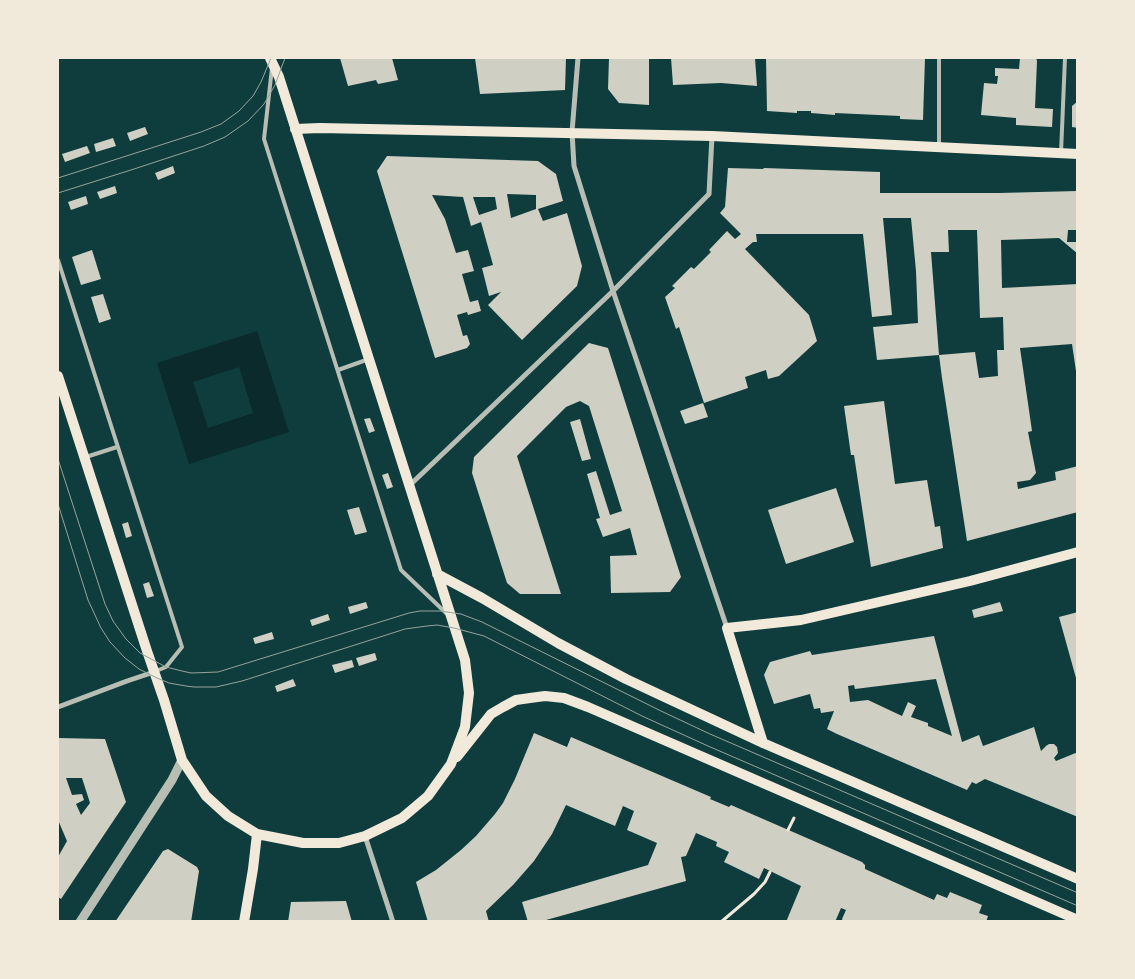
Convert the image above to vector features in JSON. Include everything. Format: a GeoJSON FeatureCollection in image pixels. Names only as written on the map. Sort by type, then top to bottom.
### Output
{"type":"FeatureCollection","features":[{"type":"Feature","properties":{"kind":"main road"},"geometry":{"type":"LineString","coordinates":[[272,59],[465,660],[468,693],[465,727],[452,764]]}},
{"type":"Feature","properties":{"kind":"main road"},"geometry":{"type":"LineString","coordinates":[[295,128],[712,136],[1078,154]]}},
{"type":"Feature","properties":{"kind":"main road"},"geometry":{"type":"LineString","coordinates":[[58,376],[182,760],[206,796],[228,816],[257,834],[303,844],[339,843],[366,836],[402,818],[428,796],[491,714],[516,700],[544,696],[564,698],[597,710],[1078,920]]}},
{"type":"Feature","properties":{"kind":"main road"},"geometry":{"type":"LineString","coordinates":[[763,743],[727,628],[801,620],[970,581],[1078,552]]}},
{"type":"Feature","properties":{"kind":"main road"},"geometry":{"type":"LineString","coordinates":[[437,574],[558,643],[626,679],[763,743],[1078,879]]}},
{"type":"Feature","properties":{"kind":"main road"},"geometry":{"type":"LineString","coordinates":[[244,922],[257,834]]}},
{"type":"Feature","properties":{"kind":"street"},"geometry":{"type":"LineString","coordinates":[[578,58],[572,132],[574,166],[613,291],[727,628]]}},
{"type":"Feature","properties":{"kind":"street"},"geometry":{"type":"LineString","coordinates":[[409,485],[613,291],[709,194],[712,136]]}},
{"type":"Feature","properties":{"kind":"street"},"geometry":{"type":"LineString","coordinates":[[58,708],[133,678],[154,672]]}},
{"type":"Feature","properties":{"kind":"street"},"geometry":{"type":"LineString","coordinates":[[80,922],[172,780],[182,760]]}},
{"type":"Feature","properties":{"kind":"street"},"geometry":{"type":"LineString","coordinates":[[366,836],[393,922]]}},
{"type":"Feature","properties":{"kind":"lane"},"geometry":{"type":"LineString","coordinates":[[939,58],[939,148]]}},
{"type":"Feature","properties":{"kind":"lane"},"geometry":{"type":"LineString","coordinates":[[1061,153],[1065,58]]}},
{"type":"Feature","properties":{"kind":"lane"},"geometry":{"type":"LineString","coordinates":[[272,59],[264,139],[401,570],[452,618]]}},
{"type":"Feature","properties":{"kind":"lane"},"geometry":{"type":"LineString","coordinates":[[58,260],[182,647],[164,669],[154,672]]}},
{"type":"Feature","properties":{"kind":"lane"},"geometry":{"type":"LineString","coordinates":[[338,370],[369,359]]}},
{"type":"Feature","properties":{"kind":"lane"},"geometry":{"type":"LineString","coordinates":[[84,457],[117,447]]}},
{"type":"Feature","properties":{"kind":"path"},"geometry":{"type":"LineString","coordinates":[[788,830],[794,818]]}},
{"type":"Feature","properties":{"kind":"path"},"geometry":{"type":"LineString","coordinates":[[721,922],[754,894],[765,882],[770,872]]}},
{"type":"Feature","properties":{"kind":"water"},"geometry":{"type":"Polygon","coordinates":[[[257,331],[289,432],[189,464],[157,363],[257,331]],[[239,367],[193,382],[208,428],[253,413],[239,367]]]}},
{"type":"Feature","properties":{"kind":"building"},"geometry":{"type":"Polygon","coordinates":[[[340,58],[392,58],[398,80],[378,84],[376,80],[348,86],[340,58]]]}},
{"type":"Feature","properties":{"kind":"building"},"geometry":{"type":"Polygon","coordinates":[[[475,58],[566,58],[565,90],[480,94],[475,58]]]}},
{"type":"Feature","properties":{"kind":"building"},"geometry":{"type":"Polygon","coordinates":[[[609,58],[649,58],[649,105],[619,103],[608,89],[609,58]]]}},
{"type":"Feature","properties":{"kind":"building"},"geometry":{"type":"Polygon","coordinates":[[[671,58],[755,58],[757,86],[721,83],[673,85],[671,58]]]}},
{"type":"Feature","properties":{"kind":"building"},"geometry":{"type":"Polygon","coordinates":[[[766,58],[925,58],[923,120],[900,119],[900,116],[835,113],[835,115],[811,113],[811,111],[797,111],[797,113],[767,111],[766,58]]]}},
{"type":"Feature","properties":{"kind":"building"},"geometry":{"type":"Polygon","coordinates":[[[1020,58],[1036,58],[1035,108],[1053,109],[1052,127],[1016,125],[1016,118],[981,115],[984,83],[997,84],[998,76],[995,76],[995,68],[1019,69],[1020,58]]]}},
{"type":"Feature","properties":{"kind":"building"},"geometry":{"type":"Polygon","coordinates":[[[1078,101],[1078,128],[1072,127],[1072,106],[1078,101]]]}},
{"type":"Feature","properties":{"kind":"building"},"geometry":{"type":"Polygon","coordinates":[[[145,127],[148,134],[130,141],[127,133],[145,127]]]}},
{"type":"Feature","properties":{"kind":"building"},"geometry":{"type":"Polygon","coordinates":[[[113,138],[116,146],[96,152],[94,144],[113,138]]]}},
{"type":"Feature","properties":{"kind":"building"},"geometry":{"type":"Polygon","coordinates":[[[87,146],[90,153],[65,162],[62,154],[87,146]]]}},
{"type":"Feature","properties":{"kind":"building"},"geometry":{"type":"Polygon","coordinates":[[[387,156],[538,161],[556,174],[563,201],[538,209],[543,221],[567,213],[582,266],[577,286],[522,340],[488,305],[501,292],[489,296],[482,268],[493,265],[481,222],[471,226],[463,197],[432,195],[445,219],[456,253],[468,250],[474,271],[462,274],[470,302],[478,300],[481,311],[468,315],[467,312],[457,315],[463,336],[467,335],[470,344],[467,348],[435,358],[377,171],[387,156]],[[507,194],[511,218],[536,209],[536,195],[507,194]],[[473,197],[479,215],[497,209],[495,197],[473,197]]]}},
{"type":"Feature","properties":{"kind":"building"},"geometry":{"type":"Polygon","coordinates":[[[173,166],[175,173],[158,180],[155,173],[173,166]]]}},
{"type":"Feature","properties":{"kind":"building"},"geometry":{"type":"Polygon","coordinates":[[[728,168],[880,172],[880,193],[1078,191],[1078,230],[1068,230],[1067,242],[1078,242],[1078,254],[1059,238],[1001,240],[1002,288],[1078,284],[1078,371],[1076,371],[1072,344],[1020,348],[1032,431],[1028,432],[1036,473],[1030,480],[1017,482],[1018,489],[1056,480],[1055,472],[1078,466],[1078,512],[967,541],[939,355],[877,360],[873,327],[918,323],[911,218],[883,218],[892,315],[872,317],[863,234],[756,234],[757,242],[753,242],[745,249],[809,315],[817,341],[779,376],[768,379],[766,370],[745,377],[748,388],[704,403],[679,327],[676,329],[665,297],[675,288],[672,286],[691,267],[694,269],[711,252],[709,250],[727,231],[735,239],[741,234],[720,213],[725,207],[728,168]],[[948,230],[949,252],[931,252],[939,355],[975,352],[979,378],[998,376],[997,350],[1004,350],[1003,317],[980,318],[977,230],[948,230]]]}},
{"type":"Feature","properties":{"kind":"building"},"geometry":{"type":"Polygon","coordinates":[[[115,186],[117,193],[100,199],[97,192],[115,186]]]}},
{"type":"Feature","properties":{"kind":"building"},"geometry":{"type":"Polygon","coordinates":[[[86,196],[88,204],[71,210],[68,202],[86,196]]]}},
{"type":"Feature","properties":{"kind":"building"},"geometry":{"type":"Polygon","coordinates":[[[92,250],[101,279],[81,285],[72,257],[92,250]]]}},
{"type":"Feature","properties":{"kind":"building"},"geometry":{"type":"Polygon","coordinates":[[[103,294],[111,319],[99,323],[91,297],[103,294]]]}},
{"type":"Feature","properties":{"kind":"building"},"geometry":{"type":"Polygon","coordinates":[[[589,343],[608,348],[681,577],[670,592],[611,593],[610,556],[637,555],[630,528],[603,537],[596,519],[600,518],[587,474],[596,471],[610,515],[622,511],[589,406],[580,401],[566,407],[517,456],[561,594],[520,594],[507,583],[472,473],[474,457],[589,343]]]}},
{"type":"Feature","properties":{"kind":"building"},"geometry":{"type":"Polygon","coordinates":[[[884,401],[895,484],[927,480],[935,527],[940,526],[943,548],[871,567],[854,455],[851,455],[844,406],[884,401]]]}},
{"type":"Feature","properties":{"kind":"building"},"geometry":{"type":"Polygon","coordinates":[[[703,403],[708,417],[685,424],[680,411],[703,403]]]}},
{"type":"Feature","properties":{"kind":"building"},"geometry":{"type":"Polygon","coordinates":[[[370,418],[375,431],[369,433],[364,419],[370,418]]]}},
{"type":"Feature","properties":{"kind":"building"},"geometry":{"type":"Polygon","coordinates":[[[580,419],[591,459],[582,461],[570,422],[580,419]]]}},
{"type":"Feature","properties":{"kind":"building"},"geometry":{"type":"Polygon","coordinates":[[[388,473],[393,487],[387,489],[382,475],[388,473]]]}},
{"type":"Feature","properties":{"kind":"building"},"geometry":{"type":"Polygon","coordinates":[[[836,488],[854,542],[786,564],[768,510],[836,488]]]}},
{"type":"Feature","properties":{"kind":"building"},"geometry":{"type":"Polygon","coordinates":[[[359,507],[367,532],[355,535],[347,510],[359,507]]]}},
{"type":"Feature","properties":{"kind":"building"},"geometry":{"type":"Polygon","coordinates":[[[128,522],[132,536],[126,538],[122,524],[128,522]]]}},
{"type":"Feature","properties":{"kind":"building"},"geometry":{"type":"Polygon","coordinates":[[[149,582],[154,596],[147,598],[143,584],[149,582]]]}},
{"type":"Feature","properties":{"kind":"building"},"geometry":{"type":"Polygon","coordinates":[[[366,602],[368,608],[350,614],[348,607],[366,602]]]}},
{"type":"Feature","properties":{"kind":"building"},"geometry":{"type":"Polygon","coordinates":[[[1000,602],[1003,611],[974,618],[972,610],[1000,602]]]}},
{"type":"Feature","properties":{"kind":"building"},"geometry":{"type":"Polygon","coordinates":[[[1078,612],[1078,678],[1076,678],[1059,617],[1078,612]]]}},
{"type":"Feature","properties":{"kind":"building"},"geometry":{"type":"Polygon","coordinates":[[[328,614],[330,620],[312,626],[310,620],[328,614]]]}},
{"type":"Feature","properties":{"kind":"building"},"geometry":{"type":"Polygon","coordinates":[[[272,632],[274,639],[255,644],[253,638],[272,632]]]}},
{"type":"Feature","properties":{"kind":"building"},"geometry":{"type":"Polygon","coordinates":[[[934,636],[962,742],[979,735],[983,746],[1034,727],[1041,751],[1049,744],[1054,744],[1057,747],[1058,753],[1054,758],[1056,761],[1078,752],[1078,817],[985,779],[976,784],[972,782],[967,790],[837,734],[827,729],[834,711],[821,713],[820,708],[814,709],[810,694],[774,704],[764,675],[770,662],[810,651],[812,655],[934,636]],[[936,679],[855,689],[854,685],[848,686],[850,702],[868,700],[902,716],[908,702],[916,706],[911,717],[928,723],[928,726],[952,736],[936,679]]]}},
{"type":"Feature","properties":{"kind":"building"},"geometry":{"type":"Polygon","coordinates":[[[375,653],[377,660],[359,666],[356,658],[375,653]]]}},
{"type":"Feature","properties":{"kind":"building"},"geometry":{"type":"Polygon","coordinates":[[[352,660],[354,667],[335,673],[332,665],[352,660]]]}},
{"type":"Feature","properties":{"kind":"building"},"geometry":{"type":"Polygon","coordinates":[[[293,679],[296,686],[277,692],[275,686],[293,679]]]}},
{"type":"Feature","properties":{"kind":"building"},"geometry":{"type":"Polygon","coordinates":[[[534,733],[567,747],[571,737],[711,797],[710,799],[729,807],[731,805],[862,862],[865,865],[865,869],[934,900],[937,894],[947,898],[950,892],[982,905],[979,913],[988,916],[986,922],[843,922],[842,919],[846,910],[841,908],[835,922],[786,922],[801,886],[764,868],[759,879],[724,862],[729,852],[716,846],[717,842],[696,833],[686,856],[681,857],[686,881],[539,922],[528,922],[522,902],[648,865],[657,843],[627,830],[634,811],[623,806],[615,826],[566,805],[552,834],[534,861],[486,911],[489,922],[428,922],[416,882],[436,870],[461,850],[495,814],[515,779],[534,733]]]}},
{"type":"Feature","properties":{"kind":"building"},"geometry":{"type":"Polygon","coordinates":[[[58,738],[105,739],[126,802],[61,899],[58,897],[58,857],[67,841],[58,820],[58,738]],[[66,778],[72,795],[82,794],[84,800],[76,804],[81,815],[90,803],[82,778],[66,778]]]}},
{"type":"Feature","properties":{"kind":"building"},"geometry":{"type":"Polygon","coordinates":[[[168,849],[197,867],[199,871],[191,922],[115,922],[163,851],[168,849]]]}},
{"type":"Feature","properties":{"kind":"building"},"geometry":{"type":"Polygon","coordinates":[[[346,901],[352,922],[288,922],[291,902],[346,901]]]}},
{"type":"Feature","properties":{"kind":"tram line"},"geometry":{"type":"LineString","coordinates":[[58,178],[221,124],[239,111],[253,96],[271,58]]}},
{"type":"Feature","properties":{"kind":"tram line"},"geometry":{"type":"LineString","coordinates":[[58,193],[204,146],[225,137],[248,121],[264,104],[275,85],[285,58]]}},
{"type":"Feature","properties":{"kind":"tram line"},"geometry":{"type":"LineString","coordinates":[[58,459],[105,604],[113,621],[126,639],[140,653],[166,667],[191,673],[218,672],[409,613],[440,611],[461,614],[482,622],[710,734],[1078,893]]}},
{"type":"Feature","properties":{"kind":"tram line"},"geometry":{"type":"LineString","coordinates":[[58,504],[88,600],[101,628],[110,642],[125,658],[139,669],[169,683],[194,687],[216,687],[242,681],[405,629],[437,625],[454,628],[484,636],[642,716],[1078,906]]}}]}
